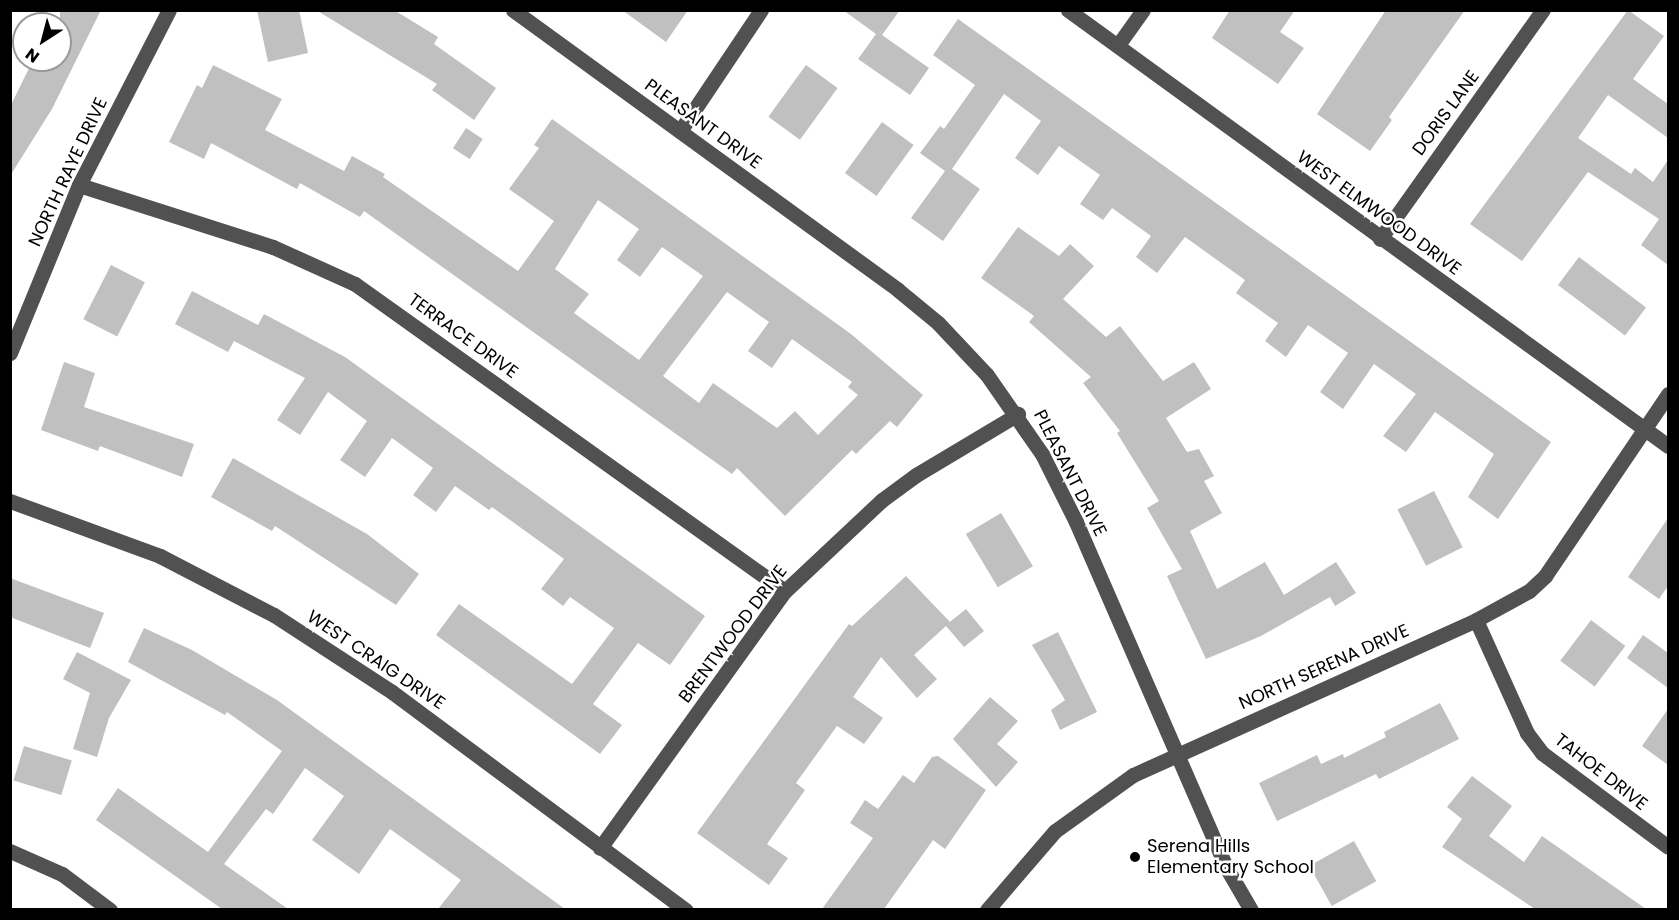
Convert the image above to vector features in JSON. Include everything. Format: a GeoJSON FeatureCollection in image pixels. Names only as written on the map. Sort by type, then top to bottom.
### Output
{"type":"FeatureCollection","features":[{"type":"Feature","properties":{"kind":"street","name":"NORTH RAYE DRIVE"},"geometry":{"type":"LineString","coordinates":[[10,353],[79,185],[170,10]]}},
{"type":"Feature","properties":{"kind":"street","name":"PLEASANT DRIVE"},"geometry":{"type":"LineString","coordinates":[[513,10],[938,323],[1018,414],[1076,522],[1226,867],[1251,909]]}},
{"type":"Feature","properties":{"kind":"street"},"geometry":{"type":"LineString","coordinates":[[680,131],[761,10]]}},
{"type":"Feature","properties":{"kind":"street","name":"WEST ELMWOOD DRIVE"},"geometry":{"type":"LineString","coordinates":[[1068,10],[1380,239],[1668,446]]}},
{"type":"Feature","properties":{"kind":"street"},"geometry":{"type":"LineString","coordinates":[[1118,45],[1143,10]]}},
{"type":"Feature","properties":{"kind":"street","name":"DORIS LANE"},"geometry":{"type":"LineString","coordinates":[[1380,239],[1543,10]]}},
{"type":"Feature","properties":{"kind":"street","name":"TERRACE DRIVE"},"geometry":{"type":"LineString","coordinates":[[79,185],[273,247],[355,284],[785,591]]}},
{"type":"Feature","properties":{"kind":"street","name":"NORTH SERENA DRIVE"},"geometry":{"type":"LineString","coordinates":[[987,909],[1055,831],[1133,775],[1476,620],[1529,591],[1545,576],[1668,394]]}},
{"type":"Feature","properties":{"kind":"street","name":"BRENTWOOD DRIVE"},"geometry":{"type":"LineString","coordinates":[[600,848],[785,591],[882,500],[916,475],[1018,414]]}},
{"type":"Feature","properties":{"kind":"street","name":"WEST CRAIG DRIVE"},"geometry":{"type":"LineString","coordinates":[[10,501],[160,556],[265,610],[392,692],[600,848],[686,909]]}},
{"type":"Feature","properties":{"kind":"street","name":"TAHOE DRIVE"},"geometry":{"type":"LineString","coordinates":[[1476,620],[1527,733],[1542,753],[1668,847]]}},
{"type":"Feature","properties":{"kind":"street"},"geometry":{"type":"LineString","coordinates":[[10,851],[62,874],[110,909]]}},
{"type":"Feature","properties":{"kind":"building"},"geometry":{"type":"Polygon","coordinates":[[[60,10],[101,10],[72,69],[72,12],[60,12],[60,10]]]}},
{"type":"Feature","properties":{"kind":"building"},"geometry":{"type":"Polygon","coordinates":[[[257,10],[299,10],[308,53],[268,62],[257,10]]]}},
{"type":"Feature","properties":{"kind":"building"},"geometry":{"type":"Polygon","coordinates":[[[316,10],[394,10],[438,37],[434,44],[496,88],[474,120],[432,90],[437,84],[316,10]]]}},
{"type":"Feature","properties":{"kind":"building"},"geometry":{"type":"Polygon","coordinates":[[[622,10],[688,10],[666,42],[622,10]]]}},
{"type":"Feature","properties":{"kind":"building"},"geometry":{"type":"Polygon","coordinates":[[[843,10],[900,10],[882,35],[929,68],[910,95],[858,59],[876,34],[843,10]]]}},
{"type":"Feature","properties":{"kind":"building"},"geometry":{"type":"Polygon","coordinates":[[[1230,10],[1295,10],[1280,32],[1304,48],[1278,84],[1212,38],[1230,10]]]}},
{"type":"Feature","properties":{"kind":"building"},"geometry":{"type":"Polygon","coordinates":[[[1386,10],[1465,10],[1389,117],[1392,120],[1370,151],[1317,114],[1386,10]]]}},
{"type":"Feature","properties":{"kind":"building"},"geometry":{"type":"Polygon","coordinates":[[[1628,10],[1664,36],[1633,79],[1668,104],[1668,138],[1608,95],[1578,138],[1631,174],[1635,168],[1653,182],[1668,160],[1668,265],[1641,245],[1659,219],[1588,172],[1522,261],[1470,224],[1628,10]]]}},
{"type":"Feature","properties":{"kind":"building"},"geometry":{"type":"Polygon","coordinates":[[[958,19],[1551,442],[1498,519],[1468,497],[1494,454],[1435,412],[1406,452],[1383,436],[1416,394],[1374,364],[1343,409],[1320,392],[1348,353],[1308,325],[1286,357],[1265,341],[1278,323],[1236,293],[1245,280],[1185,237],[1157,273],[1136,257],[1151,236],[1112,208],[1103,220],[1080,204],[1100,175],[1059,146],[1038,175],[1015,158],[1041,121],[1004,94],[952,169],[980,189],[943,241],[911,218],[945,171],[920,153],[940,126],[944,129],[975,85],[933,55],[958,19]]]}},
{"type":"Feature","properties":{"kind":"building"},"geometry":{"type":"Polygon","coordinates":[[[213,65],[282,99],[265,130],[344,171],[352,156],[385,174],[383,177],[518,271],[554,221],[509,189],[539,148],[534,145],[552,119],[851,334],[923,395],[897,427],[890,421],[856,454],[852,450],[785,516],[737,468],[732,474],[364,211],[360,217],[300,183],[297,189],[211,143],[204,159],[169,142],[197,85],[202,88],[213,65]],[[598,200],[555,269],[589,294],[574,313],[639,360],[703,276],[662,247],[640,277],[617,260],[639,229],[598,200]],[[727,292],[663,376],[699,403],[713,383],[777,428],[795,411],[818,435],[858,395],[848,387],[852,382],[792,339],[772,368],[748,351],[769,322],[727,292]]]}},
{"type":"Feature","properties":{"kind":"building"},"geometry":{"type":"Polygon","coordinates":[[[806,65],[838,88],[800,140],[768,117],[806,65]]]}},
{"type":"Feature","properties":{"kind":"building"},"geometry":{"type":"Polygon","coordinates":[[[27,72],[70,72],[52,109],[10,176],[10,107],[27,72]]]}},
{"type":"Feature","properties":{"kind":"building"},"geometry":{"type":"Polygon","coordinates":[[[882,122],[914,145],[877,196],[845,173],[882,122]]]}},
{"type":"Feature","properties":{"kind":"building"},"geometry":{"type":"Polygon","coordinates":[[[466,128],[483,139],[470,159],[453,148],[466,128]]]}},
{"type":"Feature","properties":{"kind":"building"},"geometry":{"type":"Polygon","coordinates":[[[1018,227],[1059,256],[1070,244],[1094,266],[1063,299],[1106,337],[1120,326],[1163,381],[1194,362],[1211,389],[1166,418],[1187,452],[1199,449],[1214,476],[1204,481],[1222,513],[1190,531],[1217,589],[1265,562],[1284,595],[1336,562],[1356,593],[1335,606],[1330,597],[1261,636],[1206,659],[1167,576],[1182,569],[1147,508],[1159,501],[1117,433],[1120,431],[1083,383],[1091,377],[1029,322],[1034,316],[981,278],[1018,227]]]}},
{"type":"Feature","properties":{"kind":"building"},"geometry":{"type":"Polygon","coordinates":[[[1579,257],[1646,308],[1625,336],[1558,285],[1579,257]]]}},
{"type":"Feature","properties":{"kind":"building"},"geometry":{"type":"Polygon","coordinates":[[[111,265],[145,282],[117,337],[83,319],[111,265]]]}},
{"type":"Feature","properties":{"kind":"building"},"geometry":{"type":"Polygon","coordinates":[[[192,291],[258,325],[264,314],[345,357],[705,616],[670,665],[638,643],[593,704],[622,725],[600,754],[436,635],[459,604],[572,684],[614,628],[570,597],[563,606],[541,589],[564,559],[492,507],[489,510],[455,486],[436,512],[413,495],[433,468],[392,438],[365,477],[340,460],[367,421],[328,392],[300,435],[277,420],[305,378],[234,341],[228,352],[175,324],[192,291]]]}},
{"type":"Feature","properties":{"kind":"building"},"geometry":{"type":"Polygon","coordinates":[[[64,362],[95,373],[84,407],[194,444],[182,477],[100,446],[98,451],[41,430],[64,362]]]}},
{"type":"Feature","properties":{"kind":"building"},"geometry":{"type":"Polygon","coordinates":[[[233,458],[367,534],[419,574],[396,605],[275,526],[272,531],[211,497],[233,458]]]}},
{"type":"Feature","properties":{"kind":"building"},"geometry":{"type":"Polygon","coordinates":[[[1434,491],[1463,547],[1426,566],[1397,510],[1434,491]]]}},
{"type":"Feature","properties":{"kind":"building"},"geometry":{"type":"Polygon","coordinates":[[[1001,513],[1033,566],[998,587],[966,534],[1001,513]]]}},
{"type":"Feature","properties":{"kind":"building"},"geometry":{"type":"Polygon","coordinates":[[[1668,518],[1668,586],[1659,599],[1628,577],[1668,518]]]}},
{"type":"Feature","properties":{"kind":"building"},"geometry":{"type":"Polygon","coordinates":[[[906,576],[950,622],[966,609],[984,631],[964,647],[946,626],[914,655],[937,679],[917,698],[881,657],[853,697],[883,718],[864,744],[837,726],[796,783],[805,790],[767,844],[788,858],[769,885],[697,833],[849,624],[852,626],[906,576]]]}},
{"type":"Feature","properties":{"kind":"building"},"geometry":{"type":"Polygon","coordinates":[[[10,578],[104,613],[90,648],[10,617],[10,578]]]}},
{"type":"Feature","properties":{"kind":"building"},"geometry":{"type":"Polygon","coordinates":[[[1591,620],[1625,646],[1595,687],[1560,661],[1591,620]]]}},
{"type":"Feature","properties":{"kind":"building"},"geometry":{"type":"Polygon","coordinates":[[[144,628],[192,650],[277,700],[565,909],[438,909],[461,880],[390,829],[359,874],[312,840],[344,796],[305,768],[273,814],[266,809],[224,864],[288,909],[222,909],[96,820],[118,788],[208,852],[282,751],[227,712],[225,715],[128,662],[144,628]]]}},
{"type":"Feature","properties":{"kind":"building"},"geometry":{"type":"Polygon","coordinates":[[[1058,632],[1097,712],[1060,730],[1051,710],[1065,700],[1032,645],[1058,632]]]}},
{"type":"Feature","properties":{"kind":"building"},"geometry":{"type":"Polygon","coordinates":[[[1643,635],[1668,653],[1668,688],[1627,658],[1643,635]]]}},
{"type":"Feature","properties":{"kind":"building"},"geometry":{"type":"Polygon","coordinates":[[[77,652],[131,680],[109,718],[97,757],[73,749],[90,693],[63,679],[77,652]]]}},
{"type":"Feature","properties":{"kind":"building"},"geometry":{"type":"Polygon","coordinates":[[[990,697],[1018,721],[997,744],[1018,762],[996,787],[953,739],[990,697]]]}},
{"type":"Feature","properties":{"kind":"building"},"geometry":{"type":"Polygon","coordinates":[[[1440,703],[1459,739],[1379,779],[1376,774],[1277,821],[1259,783],[1317,755],[1321,764],[1343,754],[1344,758],[1386,737],[1384,732],[1440,703]]]}},
{"type":"Feature","properties":{"kind":"building"},"geometry":{"type":"Polygon","coordinates":[[[1668,709],[1668,765],[1642,746],[1668,709]]]}},
{"type":"Feature","properties":{"kind":"building"},"geometry":{"type":"Polygon","coordinates":[[[24,746],[72,761],[61,795],[13,780],[24,746]]]}},
{"type":"Feature","properties":{"kind":"building"},"geometry":{"type":"Polygon","coordinates":[[[938,756],[986,790],[945,849],[933,840],[884,909],[822,909],[873,838],[850,823],[865,800],[878,809],[903,775],[914,783],[932,757],[938,756]]]}},
{"type":"Feature","properties":{"kind":"building"},"geometry":{"type":"Polygon","coordinates":[[[1472,776],[1512,806],[1489,836],[1524,862],[1542,836],[1646,909],[1535,909],[1442,847],[1462,819],[1447,807],[1472,776]]]}},
{"type":"Feature","properties":{"kind":"building"},"geometry":{"type":"Polygon","coordinates":[[[1354,841],[1376,881],[1332,906],[1309,866],[1354,841]]]}},
{"type":"Feature","properties":{"kind":"place","name":"Serena Hills Elementary School"},"geometry":{"type":"Point","coordinates":[1135,857]}}]}
